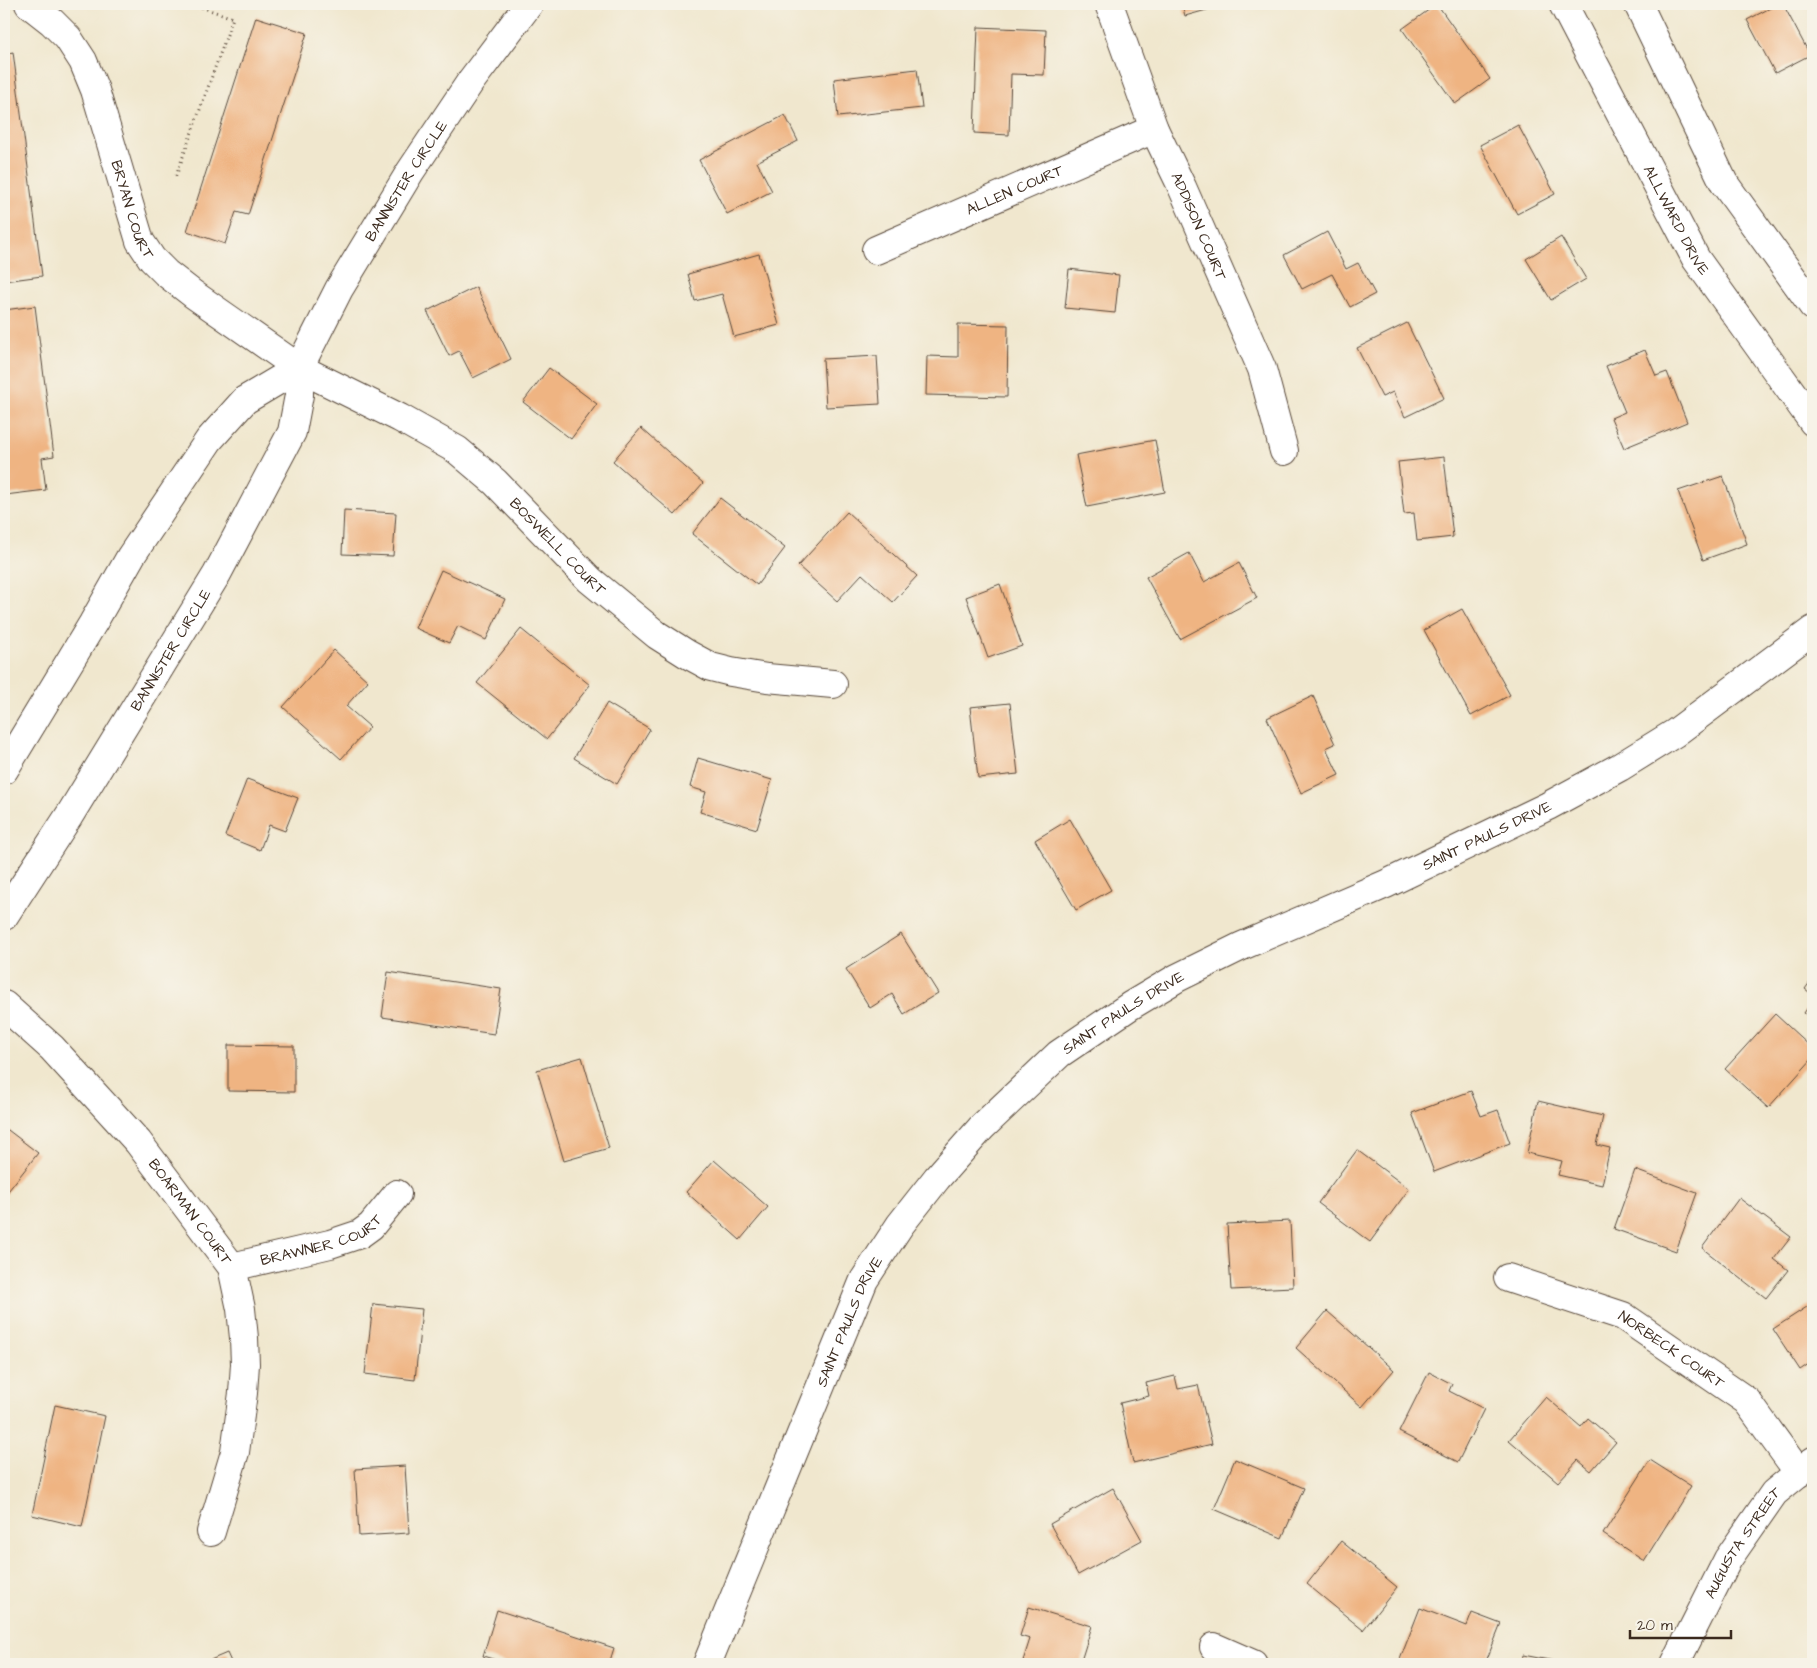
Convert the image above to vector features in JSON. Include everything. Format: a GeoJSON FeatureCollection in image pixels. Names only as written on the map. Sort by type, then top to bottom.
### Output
{"type":"FeatureCollection","features":[{"type":"Feature","properties":{"kind":"street","name":"BRYAN COURT"},"geometry":{"type":"LineString","coordinates":[[29,4],[63,33],[83,60],[96,90],[140,241],[152,259],[166,273],[193,294],[299,368]]}},
{"type":"Feature","properties":{"kind":"street","name":"BANNISTER CIRCLE"},"geometry":{"type":"LineString","coordinates":[[4,916],[69,816],[222,566],[292,432],[299,395],[299,368],[339,290],[410,172],[471,81],[529,4]]}},
{"type":"Feature","properties":{"kind":"street","name":"ADDISON COURT"},"geometry":{"type":"LineString","coordinates":[[1109,4],[1154,129],[1190,205],[1262,369],[1284,451]]}},
{"type":"Feature","properties":{"kind":"street","name":"ALLWARD DRIVE"},"geometry":{"type":"LineString","coordinates":[[1563,4],[1696,259],[1813,422]]}},
{"type":"Feature","properties":{"kind":"street"},"geometry":{"type":"LineString","coordinates":[[1638,4],[1724,183],[1813,306]]}},
{"type":"Feature","properties":{"kind":"street","name":"ALLEN COURT"},"geometry":{"type":"LineString","coordinates":[[876,250],[1154,129]]}},
{"type":"Feature","properties":{"kind":"street","name":"BOSWELL COURT"},"geometry":{"type":"LineString","coordinates":[[299,368],[400,418],[457,450],[495,482],[590,580],[656,634],[687,654],[711,667],[731,672],[767,678],[833,684]]}},
{"type":"Feature","properties":{"kind":"street"},"geometry":{"type":"LineString","coordinates":[[4,770],[93,623],[130,556],[209,440],[245,400],[299,368]]}},
{"type":"Feature","properties":{"kind":"street","name":"SAINT PAULS DRIVE"},"geometry":{"type":"LineString","coordinates":[[707,1664],[864,1280],[900,1225],[937,1178],[982,1127],[1059,1054],[1130,1006],[1178,978],[1242,946],[1386,884],[1548,806],[1620,766],[1674,733],[1813,630]]}},
{"type":"Feature","properties":{"kind":"street","name":"BOARMAN COURT"},"geometry":{"type":"LineString","coordinates":[[4,1005],[52,1048],[138,1142],[232,1267],[244,1338],[243,1393],[235,1452],[212,1532]]}},
{"type":"Feature","properties":{"kind":"street","name":"BRAWNER COURT"},"geometry":{"type":"LineString","coordinates":[[232,1267],[346,1240],[360,1234],[371,1226],[396,1194]]}},
{"type":"Feature","properties":{"kind":"street","name":"NORBECK COURT"},"geometry":{"type":"LineString","coordinates":[[1508,1278],[1623,1316],[1746,1401],[1806,1467]]}},
{"type":"Feature","properties":{"kind":"street","name":"AUGUSTA STREET"},"geometry":{"type":"LineString","coordinates":[[1675,1664],[1728,1560],[1774,1493],[1806,1467]]}},
{"type":"Feature","properties":{"kind":"street"},"geometry":{"type":"LineString","coordinates":[[1214,1647],[1253,1664]]}},
{"type":"Feature","properties":{"kind":"path"},"geometry":{"type":"LineString","coordinates":[[176,176],[233,18],[192,4]]}},
{"type":"Feature","properties":{"kind":"building"},"geometry":{"type":"Polygon","coordinates":[[[1182,4],[1228,4],[1185,16],[1182,4]]]}},
{"type":"Feature","properties":{"kind":"building"},"geometry":{"type":"Polygon","coordinates":[[[1437,4],[1490,79],[1455,104],[1402,29],[1437,4]]]}},
{"type":"Feature","properties":{"kind":"building"},"geometry":{"type":"Polygon","coordinates":[[[1778,4],[1783,4],[1810,55],[1775,73],[1747,20],[1778,4]]]}},
{"type":"Feature","properties":{"kind":"building"},"geometry":{"type":"Polygon","coordinates":[[[256,17],[307,33],[248,215],[236,212],[225,244],[187,231],[256,17]]]}},
{"type":"Feature","properties":{"kind":"building"},"geometry":{"type":"Polygon","coordinates":[[[978,27],[1046,30],[1044,75],[1011,74],[1009,135],[974,133],[978,27]]]}},
{"type":"Feature","properties":{"kind":"building"},"geometry":{"type":"Polygon","coordinates":[[[13,52],[42,276],[4,281],[4,54],[13,52]]]}},
{"type":"Feature","properties":{"kind":"building"},"geometry":{"type":"Polygon","coordinates":[[[917,69],[922,108],[838,117],[834,79],[917,69]]]}},
{"type":"Feature","properties":{"kind":"building"},"geometry":{"type":"Polygon","coordinates":[[[785,115],[798,141],[757,162],[772,191],[727,214],[699,160],[785,115]]]}},
{"type":"Feature","properties":{"kind":"building"},"geometry":{"type":"Polygon","coordinates":[[[1518,125],[1555,194],[1517,214],[1480,145],[1518,125]]]}},
{"type":"Feature","properties":{"kind":"building"},"geometry":{"type":"Polygon","coordinates":[[[1327,232],[1346,269],[1358,263],[1375,294],[1350,307],[1332,274],[1302,289],[1284,255],[1327,232]]]}},
{"type":"Feature","properties":{"kind":"building"},"geometry":{"type":"Polygon","coordinates":[[[1561,237],[1586,279],[1551,300],[1526,259],[1561,237]]]}},
{"type":"Feature","properties":{"kind":"building"},"geometry":{"type":"Polygon","coordinates":[[[759,254],[779,325],[734,337],[722,294],[695,301],[688,274],[759,254]]]}},
{"type":"Feature","properties":{"kind":"building"},"geometry":{"type":"Polygon","coordinates":[[[1069,269],[1119,275],[1115,313],[1065,308],[1069,269]]]}},
{"type":"Feature","properties":{"kind":"building"},"geometry":{"type":"Polygon","coordinates":[[[476,287],[511,359],[473,378],[459,351],[449,356],[427,311],[476,287]]]}},
{"type":"Feature","properties":{"kind":"building"},"geometry":{"type":"Polygon","coordinates":[[[35,306],[54,456],[42,458],[46,490],[5,495],[4,310],[35,306]]]}},
{"type":"Feature","properties":{"kind":"building"},"geometry":{"type":"Polygon","coordinates":[[[1407,323],[1444,398],[1405,417],[1393,392],[1382,397],[1357,348],[1407,323]]]}},
{"type":"Feature","properties":{"kind":"building"},"geometry":{"type":"Polygon","coordinates":[[[958,324],[1008,325],[1007,397],[926,395],[927,356],[958,357],[958,324]]]}},
{"type":"Feature","properties":{"kind":"building"},"geometry":{"type":"Polygon","coordinates":[[[1645,350],[1656,376],[1667,372],[1687,422],[1624,448],[1611,418],[1625,412],[1606,366],[1645,350]]]}},
{"type":"Feature","properties":{"kind":"building"},"geometry":{"type":"Polygon","coordinates":[[[877,356],[880,404],[826,407],[823,359],[877,356]]]}},
{"type":"Feature","properties":{"kind":"building"},"geometry":{"type":"Polygon","coordinates":[[[549,368],[597,404],[571,439],[523,402],[549,368]]]}},
{"type":"Feature","properties":{"kind":"building"},"geometry":{"type":"Polygon","coordinates":[[[641,428],[703,483],[675,515],[613,461],[641,428]]]}},
{"type":"Feature","properties":{"kind":"building"},"geometry":{"type":"Polygon","coordinates":[[[1155,440],[1165,492],[1087,507],[1076,455],[1155,440]]]}},
{"type":"Feature","properties":{"kind":"building"},"geometry":{"type":"Polygon","coordinates":[[[1444,457],[1453,537],[1417,541],[1414,513],[1404,514],[1398,462],[1444,457]]]}},
{"type":"Feature","properties":{"kind":"building"},"geometry":{"type":"Polygon","coordinates":[[[1723,476],[1747,544],[1703,560],[1678,491],[1723,476]]]}},
{"type":"Feature","properties":{"kind":"building"},"geometry":{"type":"Polygon","coordinates":[[[720,498],[785,548],[757,585],[692,534],[720,498]]]}},
{"type":"Feature","properties":{"kind":"building"},"geometry":{"type":"Polygon","coordinates":[[[344,510],[396,513],[393,556],[342,554],[344,510]]]}},
{"type":"Feature","properties":{"kind":"building"},"geometry":{"type":"Polygon","coordinates":[[[847,512],[917,576],[893,602],[862,574],[837,601],[798,566],[847,512]]]}},
{"type":"Feature","properties":{"kind":"building"},"geometry":{"type":"Polygon","coordinates":[[[1189,553],[1204,582],[1239,563],[1257,598],[1180,639],[1146,577],[1189,553]]]}},
{"type":"Feature","properties":{"kind":"building"},"geometry":{"type":"Polygon","coordinates":[[[441,570],[505,599],[486,640],[458,626],[449,643],[415,628],[441,570]]]}},
{"type":"Feature","properties":{"kind":"building"},"geometry":{"type":"Polygon","coordinates":[[[1000,584],[1022,646],[988,658],[966,597],[1000,584]]]}},
{"type":"Feature","properties":{"kind":"building"},"geometry":{"type":"Polygon","coordinates":[[[1462,609],[1510,695],[1471,716],[1424,630],[1462,609]]]}},
{"type":"Feature","properties":{"kind":"building"},"geometry":{"type":"Polygon","coordinates":[[[521,629],[590,685],[547,739],[477,683],[521,629]]]}},
{"type":"Feature","properties":{"kind":"building"},"geometry":{"type":"Polygon","coordinates":[[[334,650],[368,681],[346,706],[370,727],[341,759],[283,707],[334,650]]]}},
{"type":"Feature","properties":{"kind":"building"},"geometry":{"type":"Polygon","coordinates":[[[1313,696],[1335,744],[1326,748],[1339,775],[1301,793],[1267,718],[1313,696]]]}},
{"type":"Feature","properties":{"kind":"building"},"geometry":{"type":"Polygon","coordinates":[[[607,703],[650,729],[617,784],[574,758],[607,703]]]}},
{"type":"Feature","properties":{"kind":"building"},"geometry":{"type":"Polygon","coordinates":[[[1010,703],[1018,774],[978,778],[970,707],[1010,703]]]}},
{"type":"Feature","properties":{"kind":"building"},"geometry":{"type":"Polygon","coordinates":[[[698,758],[772,780],[757,829],[700,812],[706,792],[690,787],[698,758]]]}},
{"type":"Feature","properties":{"kind":"building"},"geometry":{"type":"Polygon","coordinates":[[[247,779],[298,798],[285,831],[269,825],[260,850],[225,836],[247,779]]]}},
{"type":"Feature","properties":{"kind":"building"},"geometry":{"type":"Polygon","coordinates":[[[1070,819],[1111,890],[1076,910],[1035,840],[1070,819]]]}},
{"type":"Feature","properties":{"kind":"building"},"geometry":{"type":"Polygon","coordinates":[[[901,934],[938,993],[904,1014],[892,994],[870,1008],[846,969],[901,934]]]}},
{"type":"Feature","properties":{"kind":"building"},"geometry":{"type":"Polygon","coordinates":[[[388,972],[501,989],[494,1034],[382,1017],[388,972]]]}},
{"type":"Feature","properties":{"kind":"building"},"geometry":{"type":"Polygon","coordinates":[[[1813,978],[1813,995],[1805,989],[1813,978]]]}},
{"type":"Feature","properties":{"kind":"building"},"geometry":{"type":"Polygon","coordinates":[[[1813,1000],[1813,1020],[1804,1013],[1813,1000]]]}},
{"type":"Feature","properties":{"kind":"building"},"geometry":{"type":"Polygon","coordinates":[[[1775,1014],[1813,1049],[1813,1058],[1768,1108],[1725,1069],[1775,1014]]]}},
{"type":"Feature","properties":{"kind":"building"},"geometry":{"type":"Polygon","coordinates":[[[228,1045],[294,1046],[294,1092],[228,1091],[228,1045]]]}},
{"type":"Feature","properties":{"kind":"building"},"geometry":{"type":"Polygon","coordinates":[[[582,1057],[609,1148],[564,1161],[537,1070],[582,1057]]]}},
{"type":"Feature","properties":{"kind":"building"},"geometry":{"type":"Polygon","coordinates":[[[1471,1091],[1481,1116],[1498,1110],[1510,1143],[1434,1172],[1412,1113],[1471,1091]]]}},
{"type":"Feature","properties":{"kind":"building"},"geometry":{"type":"Polygon","coordinates":[[[1538,1101],[1603,1116],[1597,1145],[1610,1148],[1602,1185],[1558,1175],[1562,1161],[1527,1153],[1538,1101]]]}},
{"type":"Feature","properties":{"kind":"building"},"geometry":{"type":"Polygon","coordinates":[[[4,1127],[38,1153],[5,1195],[4,1194],[4,1127]]]}},
{"type":"Feature","properties":{"kind":"building"},"geometry":{"type":"Polygon","coordinates":[[[1357,1150],[1409,1189],[1370,1242],[1318,1203],[1357,1150]]]}},
{"type":"Feature","properties":{"kind":"building"},"geometry":{"type":"Polygon","coordinates":[[[714,1160],[768,1207],[740,1240],[686,1192],[714,1160]]]}},
{"type":"Feature","properties":{"kind":"building"},"geometry":{"type":"Polygon","coordinates":[[[1635,1170],[1697,1193],[1676,1251],[1614,1229],[1635,1170]]]}},
{"type":"Feature","properties":{"kind":"building"},"geometry":{"type":"Polygon","coordinates":[[[1739,1198],[1791,1237],[1774,1259],[1788,1270],[1766,1298],[1702,1248],[1739,1198]]]}},
{"type":"Feature","properties":{"kind":"building"},"geometry":{"type":"Polygon","coordinates":[[[1290,1221],[1293,1287],[1231,1290],[1227,1224],[1290,1221]]]}},
{"type":"Feature","properties":{"kind":"building"},"geometry":{"type":"Polygon","coordinates":[[[1813,1303],[1813,1361],[1800,1370],[1773,1329],[1813,1303]]]}},
{"type":"Feature","properties":{"kind":"building"},"geometry":{"type":"Polygon","coordinates":[[[373,1304],[422,1309],[415,1380],[365,1374],[373,1304]]]}},
{"type":"Feature","properties":{"kind":"building"},"geometry":{"type":"Polygon","coordinates":[[[1327,1311],[1394,1370],[1362,1407],[1296,1348],[1327,1311]]]}},
{"type":"Feature","properties":{"kind":"building"},"geometry":{"type":"Polygon","coordinates":[[[1429,1372],[1452,1384],[1449,1391],[1484,1409],[1458,1462],[1399,1432],[1429,1372]]]}},
{"type":"Feature","properties":{"kind":"building"},"geometry":{"type":"Polygon","coordinates":[[[1175,1376],[1178,1389],[1198,1385],[1212,1444],[1133,1463],[1120,1403],[1149,1396],[1146,1383],[1175,1376]]]}},
{"type":"Feature","properties":{"kind":"building"},"geometry":{"type":"Polygon","coordinates":[[[1546,1397],[1581,1427],[1588,1418],[1616,1442],[1591,1471],[1578,1460],[1558,1482],[1509,1440],[1546,1397]]]}},
{"type":"Feature","properties":{"kind":"building"},"geometry":{"type":"Polygon","coordinates":[[[55,1405],[105,1416],[82,1527],[32,1515],[55,1405]]]}},
{"type":"Feature","properties":{"kind":"building"},"geometry":{"type":"Polygon","coordinates":[[[1235,1459],[1304,1488],[1282,1538],[1214,1509],[1235,1459]]]}},
{"type":"Feature","properties":{"kind":"building"},"geometry":{"type":"Polygon","coordinates":[[[1650,1460],[1691,1486],[1644,1561],[1603,1534],[1650,1460]]]}},
{"type":"Feature","properties":{"kind":"building"},"geometry":{"type":"Polygon","coordinates":[[[405,1466],[409,1533],[359,1536],[355,1469],[405,1466]]]}},
{"type":"Feature","properties":{"kind":"building"},"geometry":{"type":"Polygon","coordinates":[[[1113,1488],[1142,1540],[1078,1575],[1050,1524],[1113,1488]]]}},
{"type":"Feature","properties":{"kind":"building"},"geometry":{"type":"Polygon","coordinates":[[[1341,1541],[1397,1587],[1363,1630],[1307,1584],[1341,1541]]]}},
{"type":"Feature","properties":{"kind":"building"},"geometry":{"type":"Polygon","coordinates":[[[1029,1607],[1092,1626],[1080,1664],[1022,1664],[1030,1639],[1020,1636],[1029,1607]]]}},
{"type":"Feature","properties":{"kind":"building"},"geometry":{"type":"Polygon","coordinates":[[[1420,1608],[1467,1626],[1472,1613],[1501,1624],[1485,1664],[1405,1664],[1399,1662],[1420,1608]]]}},
{"type":"Feature","properties":{"kind":"building"},"geometry":{"type":"Polygon","coordinates":[[[497,1610],[614,1648],[609,1664],[509,1664],[483,1656],[497,1610]]]}},
{"type":"Feature","properties":{"kind":"building"},"geometry":{"type":"Polygon","coordinates":[[[227,1653],[232,1664],[201,1664],[227,1653]]]}},
{"type":"Feature","properties":{"kind":"building"},"geometry":{"type":"Polygon","coordinates":[[[1523,1655],[1565,1663],[1521,1664],[1523,1655]]]}}]}
